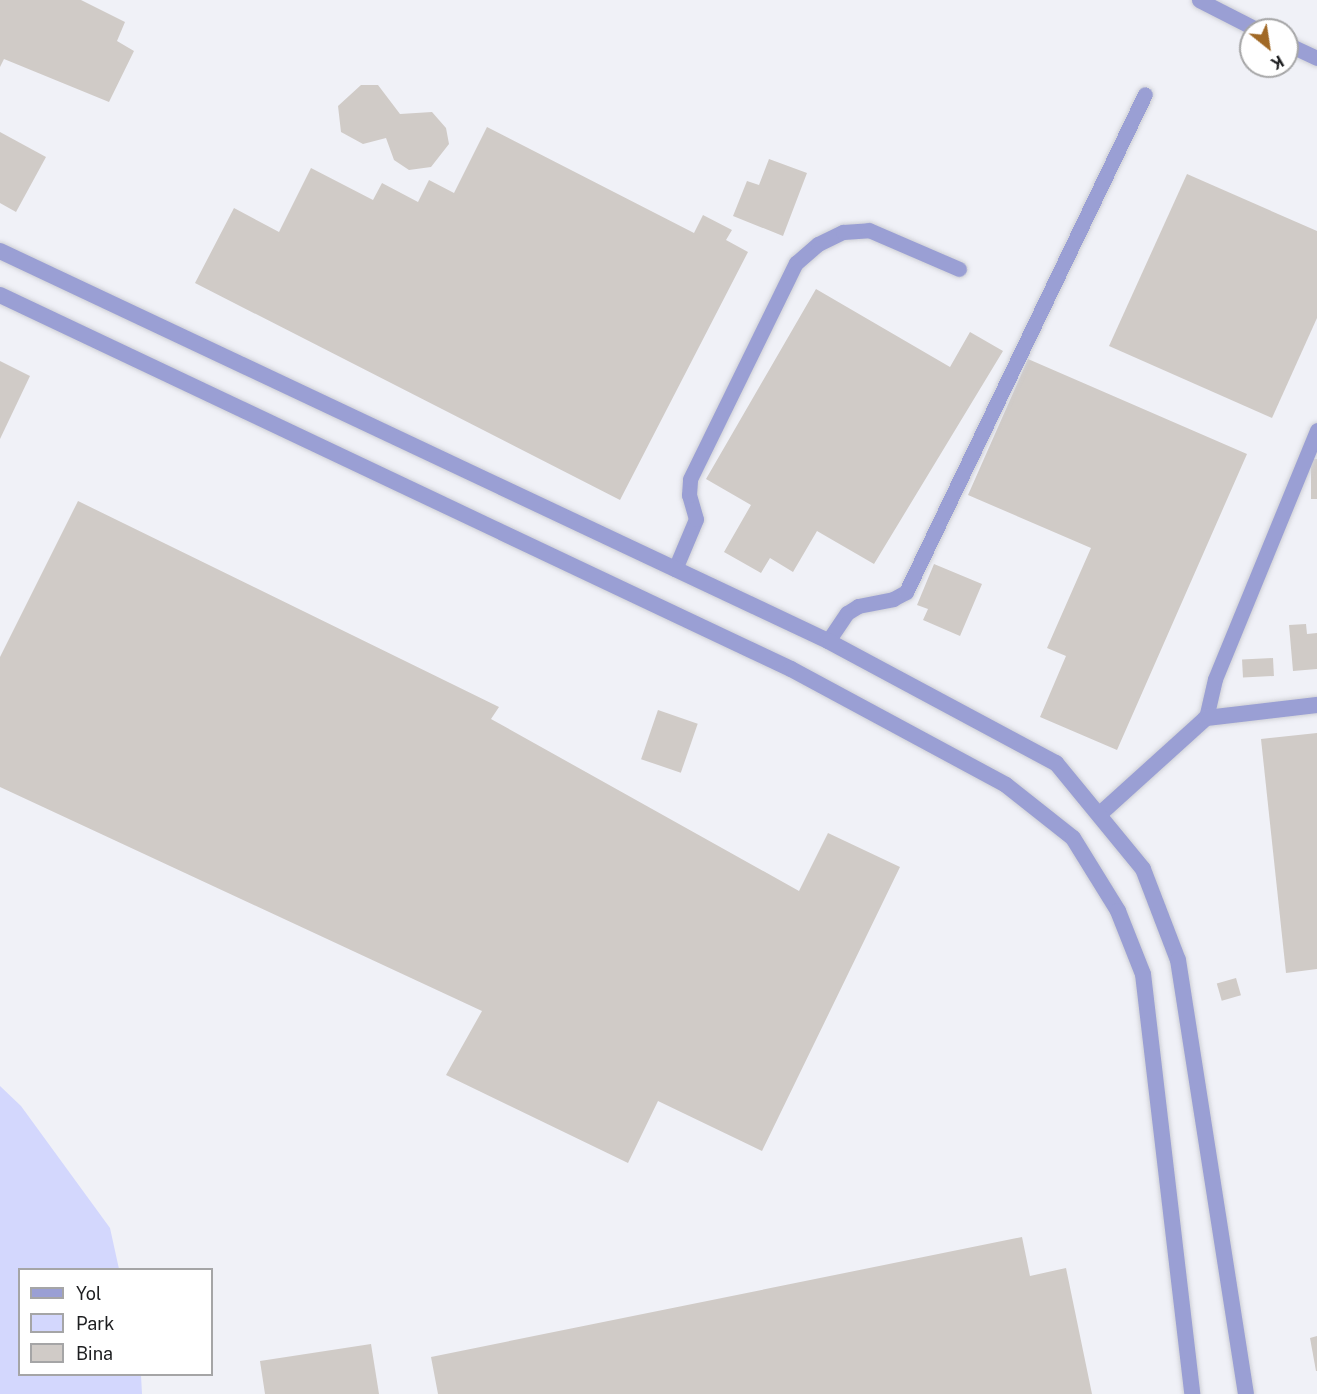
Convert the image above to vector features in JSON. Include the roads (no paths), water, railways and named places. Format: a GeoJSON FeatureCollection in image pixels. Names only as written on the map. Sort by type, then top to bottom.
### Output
{"type":"FeatureCollection","features":[{"type":"Feature","properties":{"kind":"street"},"geometry":{"type":"LineString","coordinates":[[0,251],[828,641],[1056,764],[1101,813],[1143,869],[1178,960],[1246,1394]]}},
{"type":"Feature","properties":{"kind":"street"},"geometry":{"type":"LineString","coordinates":[[0,295],[791,669],[1006,785],[1073,838],[1118,911],[1143,974],[1192,1394]]}},
{"type":"Feature","properties":{"kind":"street"},"geometry":{"type":"LineString","coordinates":[[1101,813],[1206,718],[1317,705]]}},
{"type":"Feature","properties":{"kind":"lane"},"geometry":{"type":"LineString","coordinates":[[1199,0],[1239,20]]}},
{"type":"Feature","properties":{"kind":"lane"},"geometry":{"type":"LineString","coordinates":[[1299,50],[1317,58]]}},
{"type":"Feature","properties":{"kind":"lane"},"geometry":{"type":"LineString","coordinates":[[828,641],[847,613],[858,606],[893,599],[906,592],[1145,94]]}},
{"type":"Feature","properties":{"kind":"lane"},"geometry":{"type":"LineString","coordinates":[[675,569],[696,519],[689,495],[690,479],[796,263],[818,244],[843,232],[869,230],[959,268]]}},
{"type":"Feature","properties":{"kind":"lane"},"geometry":{"type":"LineString","coordinates":[[1206,718],[1215,679],[1317,430]]}}]}
